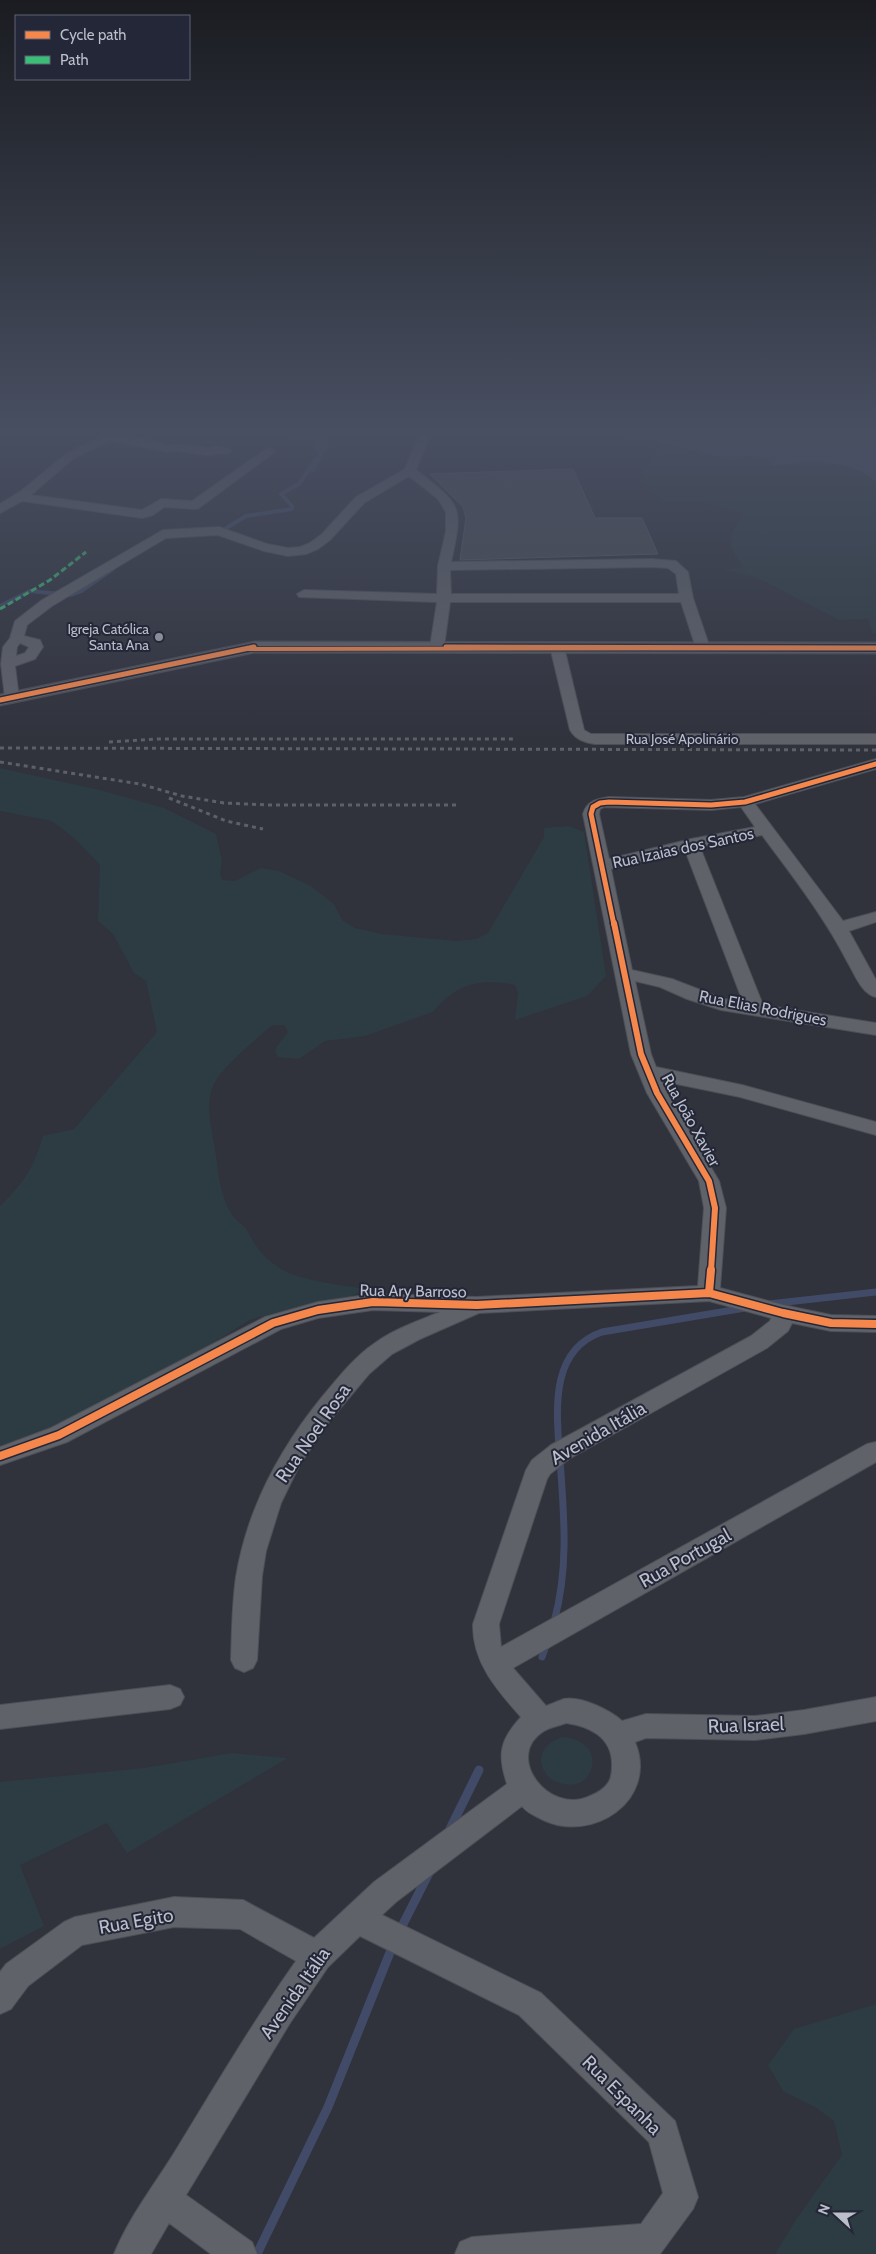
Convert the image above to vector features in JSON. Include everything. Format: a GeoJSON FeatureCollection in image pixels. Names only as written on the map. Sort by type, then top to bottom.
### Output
{"type":"FeatureCollection","features":[{"type":"Feature","properties":{"kind":"street"},"geometry":{"type":"LineString","coordinates":[[169,533],[157,536],[25,619],[20,624],[17,638],[10,648],[6,699],[255,647],[780,648],[873,655]]}},
{"type":"Feature","properties":{"kind":"street"},"geometry":{"type":"LineString","coordinates":[[225,533],[276,551],[302,551],[314,546],[330,533]]}},
{"type":"Feature","properties":{"kind":"street"},"geometry":{"type":"LineString","coordinates":[[437,647],[444,598],[444,566],[452,533]]}},
{"type":"Feature","properties":{"kind":"street"},"geometry":{"type":"LineString","coordinates":[[444,566],[671,564],[682,572],[686,598],[703,648]]}},
{"type":"Feature","properties":{"kind":"street"},"geometry":{"type":"LineString","coordinates":[[304,594],[444,598],[686,598]]}},
{"type":"Feature","properties":{"kind":"street"},"geometry":{"type":"LineString","coordinates":[[8,664],[30,656],[36,647],[31,641],[17,638]]}},
{"type":"Feature","properties":{"kind":"street","name":"Rua José Apolinário"},"geometry":{"type":"LineString","coordinates":[[557,647],[577,730],[579,734],[585,737],[596,739],[876,739]]}},
{"type":"Feature","properties":{"kind":"street"},"geometry":{"type":"LineString","coordinates":[[876,764],[745,802],[839,928],[866,979],[876,992]]}},
{"type":"Feature","properties":{"kind":"street","name":"Rua João Xavier"},"geometry":{"type":"LineString","coordinates":[[709,1292],[715,1208],[709,1181],[657,1093],[642,1054],[591,814],[593,807],[600,803],[728,804],[745,802]]}},
{"type":"Feature","properties":{"kind":"street","name":"Rua Izaias dos Santos"},"geometry":{"type":"LineString","coordinates":[[602,866],[691,844],[765,830]]}},
{"type":"Feature","properties":{"kind":"street"},"geometry":{"type":"LineString","coordinates":[[691,844],[755,1010]]}},
{"type":"Feature","properties":{"kind":"street"},"geometry":{"type":"LineString","coordinates":[[839,928],[876,916]]}},
{"type":"Feature","properties":{"kind":"street","name":"Rua Elias Rodrigues"},"geometry":{"type":"LineString","coordinates":[[624,973],[666,983],[707,1000],[755,1010],[876,1029]]}},
{"type":"Feature","properties":{"kind":"street"},"geometry":{"type":"LineString","coordinates":[[649,1072],[742,1091],[876,1128]]}},
{"type":"Feature","properties":{"kind":"street"},"geometry":{"type":"LineString","coordinates":[[709,1292],[783,1313],[831,1322],[876,1324]]}},
{"type":"Feature","properties":{"kind":"street","name":"Rua Ary Barroso"},"geometry":{"type":"LineString","coordinates":[[0,1456],[59,1435],[273,1323],[295,1315],[344,1305],[373,1302],[476,1305],[709,1292]]}},
{"type":"Feature","properties":{"kind":"street","name":"Rua Noel Rosa"},"geometry":{"type":"LineString","coordinates":[[244,1660],[249,1578],[255,1546],[268,1503],[282,1471],[324,1410],[359,1369],[391,1343],[476,1305]]}},
{"type":"Feature","properties":{"kind":"street","name":"Avenida Itália"},"geometry":{"type":"LineString","coordinates":[[539,1718],[495,1664],[486,1644],[486,1624],[536,1477],[542,1467],[560,1452],[759,1342],[780,1324],[783,1313]]}},
{"type":"Feature","properties":{"kind":"street","name":"Rua Portugal"},"geometry":{"type":"LineString","coordinates":[[495,1664],[876,1451]]}},
{"type":"Feature","properties":{"kind":"street"},"geometry":{"type":"LineString","coordinates":[[0,1717],[170,1698]]}},
{"type":"Feature","properties":{"kind":"street","name":"Rua Israel"},"geometry":{"type":"LineString","coordinates":[[617,1735],[646,1726],[764,1728],[876,1709]]}},
{"type":"Feature","properties":{"kind":"street"},"geometry":{"type":"LineString","coordinates":[[566,1711],[581,1712],[595,1717],[617,1735],[625,1754],[626,1774],[622,1787],[614,1798],[589,1812],[574,1814],[545,1808],[532,1799],[516,1776],[513,1762],[515,1749],[520,1737],[528,1726],[539,1718],[566,1711]]}},
{"type":"Feature","properties":{"kind":"street","name":"Avenida Itália"},"geometry":{"type":"LineString","coordinates":[[131,2254],[278,2012],[317,1956],[385,1892],[523,1788]]}},
{"type":"Feature","properties":{"kind":"street","name":"Rua Egito"},"geometry":{"type":"LineString","coordinates":[[0,1998],[17,1975],[75,1932],[174,1912],[243,1915],[317,1956]]}},
{"type":"Feature","properties":{"kind":"street","name":"Rua Espanha"},"geometry":{"type":"LineString","coordinates":[[356,1918],[530,2004],[663,2133],[681,2197],[650,2241],[472,2254]]}},
{"type":"Feature","properties":{"kind":"street"},"geometry":{"type":"LineString","coordinates":[[164,2199],[240,2254]]}},
{"type":"Feature","properties":{"kind":"shaded area"},"geometry":{"type":"Polygon","coordinates":[[[733,533],[876,533],[876,633],[873,633],[868,619],[839,620],[758,578],[723,569],[744,568],[731,546],[733,533]]]}},
{"type":"Feature","properties":{"kind":"shaded area"},"geometry":{"type":"Polygon","coordinates":[[[0,768],[100,790],[164,808],[216,834],[222,861],[220,874],[222,880],[235,881],[261,868],[279,871],[311,886],[334,904],[342,920],[355,928],[382,934],[456,941],[476,939],[488,933],[544,837],[544,828],[569,826],[584,832],[606,976],[587,996],[515,1020],[518,993],[515,985],[491,982],[470,985],[451,995],[433,1012],[365,1036],[325,1041],[299,1059],[278,1057],[275,1052],[277,1046],[288,1032],[284,1025],[273,1025],[232,1061],[218,1077],[211,1091],[209,1106],[210,1122],[220,1182],[225,1200],[234,1217],[246,1228],[261,1252],[281,1269],[311,1280],[366,1289],[335,1305],[308,1311],[278,1312],[250,1320],[185,1360],[59,1430],[0,1452],[0,1206],[16,1189],[32,1166],[43,1136],[74,1129],[157,1032],[146,981],[134,973],[113,934],[98,921],[100,865],[74,838],[52,821],[0,811],[0,768]]]}},
{"type":"Feature","properties":{"kind":"shaded area"},"geometry":{"type":"Polygon","coordinates":[[[562,1737],[577,1740],[587,1748],[592,1757],[592,1767],[588,1776],[581,1782],[570,1785],[557,1782],[549,1777],[543,1769],[541,1763],[542,1753],[548,1745],[562,1737]]]}},
{"type":"Feature","properties":{"kind":"shaded area"},"geometry":{"type":"Polygon","coordinates":[[[232,1753],[288,1758],[127,1853],[107,1823],[20,1865],[44,1926],[0,1949],[0,1782],[144,1768],[232,1753]]]}},
{"type":"Feature","properties":{"kind":"shaded area"},"geometry":{"type":"Polygon","coordinates":[[[876,2004],[876,2254],[775,2254],[797,2218],[842,2155],[834,2121],[815,2107],[783,2091],[768,2065],[794,2029],[876,2004]]]}},
{"type":"Feature","properties":{"kind":"building"},"geometry":{"type":"Polygon","coordinates":[[[464,533],[649,533],[658,554],[460,560],[464,533]]]}},
{"type":"Feature","properties":{"kind":"waterway"},"geometry":{"type":"LineString","coordinates":[[0,606],[30,591],[70,595],[81,591],[113,569]]}},
{"type":"Feature","properties":{"kind":"waterway"},"geometry":{"type":"LineString","coordinates":[[769,1304],[876,1292]]}},
{"type":"Feature","properties":{"kind":"waterway"},"geometry":{"type":"LineString","coordinates":[[559,1448],[557,1414],[561,1380],[566,1365],[574,1351],[586,1340],[602,1332],[745,1308]]}},
{"type":"Feature","properties":{"kind":"waterway"},"geometry":{"type":"LineString","coordinates":[[554,1622],[559,1602],[564,1562],[564,1521],[560,1460]]}},
{"type":"Feature","properties":{"kind":"waterway"},"geometry":{"type":"LineString","coordinates":[[542,1657],[547,1643]]}},
{"type":"Feature","properties":{"kind":"waterway"},"geometry":{"type":"LineString","coordinates":[[449,1831],[479,1770]]}},
{"type":"Feature","properties":{"kind":"waterway"},"geometry":{"type":"LineString","coordinates":[[399,1932],[429,1873]]}},
{"type":"Feature","properties":{"kind":"waterway"},"geometry":{"type":"LineString","coordinates":[[257,2254],[328,2107],[393,1945]]}},
{"type":"Feature","properties":{"kind":"railway"},"geometry":{"type":"LineString","coordinates":[[109,742],[157,739],[516,739]]}},
{"type":"Feature","properties":{"kind":"railway"},"geometry":{"type":"LineString","coordinates":[[0,748],[876,750]]}},
{"type":"Feature","properties":{"kind":"railway"},"geometry":{"type":"LineString","coordinates":[[0,762],[140,784],[182,796],[224,803],[269,805],[458,805]]}},
{"type":"Feature","properties":{"kind":"railway"},"geometry":{"type":"LineString","coordinates":[[169,798],[226,821],[263,829]]}},
{"type":"Feature","properties":{"kind":"marked path"},"geometry":{"type":"LineString","coordinates":[[0,609],[50,580],[86,552]]}},
{"type":"Feature","properties":{"kind":"cycle path"},"geometry":{"type":"LineString","coordinates":[[0,700],[255,647],[876,648]]}},
{"type":"Feature","properties":{"kind":"cycle path"},"geometry":{"type":"LineString","coordinates":[[709,1293],[715,1208],[709,1181],[657,1093],[641,1054],[591,814],[593,807],[600,803],[609,802],[711,805],[745,802],[876,764]]}},
{"type":"Feature","properties":{"kind":"cycle path"},"geometry":{"type":"LineString","coordinates":[[0,1456],[59,1435],[273,1323],[318,1310],[373,1302],[477,1305],[709,1293],[783,1313],[831,1323],[876,1324]]}},
{"type":"Feature","properties":{"kind":"place","name":"Igreja Católica Santa Ana"},"geometry":{"type":"Point","coordinates":[159,637]}}]}
